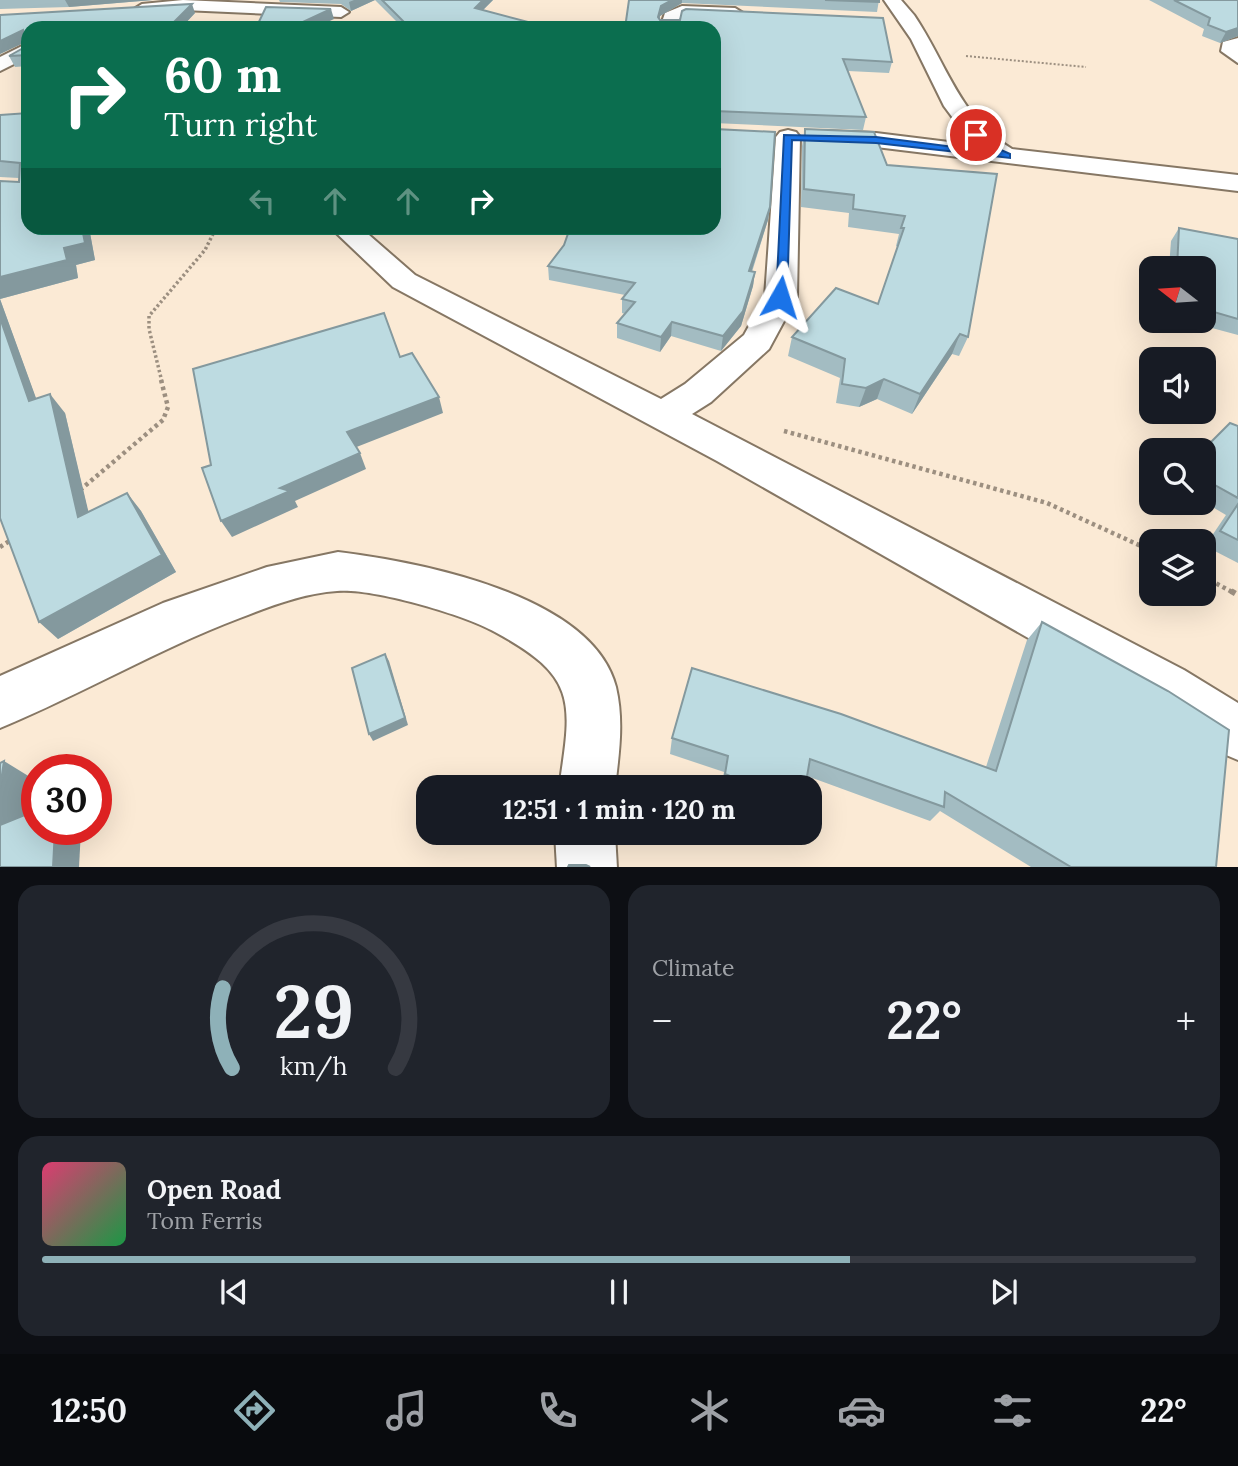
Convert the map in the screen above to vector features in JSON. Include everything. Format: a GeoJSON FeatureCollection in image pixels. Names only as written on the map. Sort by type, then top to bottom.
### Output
{"type":"FeatureCollection","features":[{"type":"Feature","properties":{"kind":"street"},"geometry":{"type":"LineString","coordinates":[[118,11],[183,5],[341,12]]}},
{"type":"Feature","properties":{"kind":"street"},"geometry":{"type":"LineString","coordinates":[[887,10],[909,22],[945,90],[976,135],[988,149],[1006,156]]}},
{"type":"Feature","properties":{"kind":"street"},"geometry":{"type":"LineString","coordinates":[[670,21],[671,17],[682,11],[753,14]]}},
{"type":"Feature","properties":{"kind":"street"},"geometry":{"type":"LineString","coordinates":[[1238,44],[1230,46],[1230,51],[1238,57]]}},
{"type":"Feature","properties":{"kind":"street"},"geometry":{"type":"LineString","coordinates":[[0,65],[21,53]]}},
{"type":"Feature","properties":{"kind":"street"},"geometry":{"type":"LineString","coordinates":[[663,415],[698,393],[757,341],[780,297],[775,136],[876,140],[1238,183]]}},
{"type":"Feature","properties":{"kind":"street"},"geometry":{"type":"LineString","coordinates":[[353,235],[404,281],[663,415],[1166,688],[1238,733]]}},
{"type":"Feature","properties":{"kind":"street"},"geometry":{"type":"LineString","coordinates":[[0,702],[163,625],[267,587],[338,571],[391,578],[453,593],[503,612],[544,633],[573,661],[590,686],[595,727],[589,775]]}},
{"type":"Feature","properties":{"kind":"street"},"geometry":{"type":"LineString","coordinates":[[586,845],[587,867]]}},
{"type":"Feature","properties":{"kind":"path"},"geometry":{"type":"LineString","coordinates":[[927,52],[1086,67]]}},
{"type":"Feature","properties":{"kind":"path"},"geometry":{"type":"LineString","coordinates":[[71,499],[94,475],[163,420],[168,407],[149,329],[149,316],[205,250],[212,235]]}},
{"type":"Feature","properties":{"kind":"path"},"geometry":{"type":"LineString","coordinates":[[774,427],[1047,503],[1139,545]]}},
{"type":"Feature","properties":{"kind":"path"},"geometry":{"type":"LineString","coordinates":[[0,547],[19,536]]}},
{"type":"Feature","properties":{"kind":"path"},"geometry":{"type":"LineString","coordinates":[[1216,583],[1238,595]]}},
{"type":"Feature","properties":{"kind":"building"},"geometry":{"type":"Polygon","coordinates":[[[382,0],[483,0],[475,8],[524,21],[403,21],[382,0]]]}},
{"type":"Feature","properties":{"kind":"building"},"geometry":{"type":"Polygon","coordinates":[[[629,0],[672,0],[661,6],[658,17],[660,20],[680,20],[682,11],[686,9],[883,18],[892,62],[843,59],[866,117],[721,111],[721,21],[626,21],[629,0]]]}},
{"type":"Feature","properties":{"kind":"building"},"geometry":{"type":"Polygon","coordinates":[[[825,0],[879,0],[879,2],[825,0]]]}},
{"type":"Feature","properties":{"kind":"building"},"geometry":{"type":"Polygon","coordinates":[[[1174,0],[1238,0],[1238,28],[1226,32],[1208,25],[1210,18],[1174,0]]]}},
{"type":"Feature","properties":{"kind":"building"},"geometry":{"type":"Polygon","coordinates":[[[192,4],[175,21],[21,21],[21,31],[0,41],[0,15],[192,4]]]}},
{"type":"Feature","properties":{"kind":"building"},"geometry":{"type":"Polygon","coordinates":[[[266,7],[331,9],[305,21],[259,21],[266,7]]]}},
{"type":"Feature","properties":{"kind":"building"},"geometry":{"type":"Polygon","coordinates":[[[21,49],[21,55],[9,56],[21,49]]]}},
{"type":"Feature","properties":{"kind":"building"},"geometry":{"type":"Polygon","coordinates":[[[21,114],[21,235],[83,235],[85,243],[64,248],[67,260],[0,277],[0,181],[19,182],[20,163],[0,161],[0,115],[21,114]]]}},
{"type":"Feature","properties":{"kind":"building"},"geometry":{"type":"Polygon","coordinates":[[[721,129],[775,132],[770,207],[749,271],[755,272],[743,311],[723,336],[672,322],[661,337],[617,323],[635,302],[622,299],[635,283],[548,266],[564,245],[568,235],[721,235],[721,129]]]}},
{"type":"Feature","properties":{"kind":"building"},"geometry":{"type":"Polygon","coordinates":[[[805,129],[874,132],[887,165],[997,174],[968,337],[960,334],[920,394],[884,379],[866,388],[842,384],[845,359],[792,337],[836,288],[878,304],[904,228],[901,228],[905,216],[853,209],[854,195],[804,189],[805,129]]]}},
{"type":"Feature","properties":{"kind":"building"},"geometry":{"type":"Polygon","coordinates":[[[1179,228],[1238,239],[1238,319],[1216,313],[1216,256],[1178,256],[1179,228]]]}},
{"type":"Feature","properties":{"kind":"building"},"geometry":{"type":"Polygon","coordinates":[[[384,313],[400,357],[412,353],[439,397],[347,432],[360,453],[280,488],[290,491],[221,521],[202,468],[211,465],[193,369],[384,313]]]}},
{"type":"Feature","properties":{"kind":"building"},"geometry":{"type":"Polygon","coordinates":[[[0,318],[29,401],[50,394],[78,517],[127,493],[162,555],[39,622],[0,518],[0,318]]]}},
{"type":"Feature","properties":{"kind":"building"},"geometry":{"type":"Polygon","coordinates":[[[1230,423],[1238,426],[1238,498],[1216,486],[1215,438],[1230,423]]]}},
{"type":"Feature","properties":{"kind":"building"},"geometry":{"type":"Polygon","coordinates":[[[1238,504],[1238,540],[1220,531],[1238,504]]]}},
{"type":"Feature","properties":{"kind":"building"},"geometry":{"type":"Polygon","coordinates":[[[1042,622],[1168,691],[1229,730],[1216,867],[1071,867],[945,792],[944,807],[810,759],[807,775],[728,775],[725,774],[728,756],[672,738],[692,668],[841,714],[996,771],[1042,622]]]}},
{"type":"Feature","properties":{"kind":"building"},"geometry":{"type":"Polygon","coordinates":[[[385,654],[405,718],[369,734],[352,668],[385,654]]]}},
{"type":"Feature","properties":{"kind":"building"},"geometry":{"type":"Polygon","coordinates":[[[4,761],[0,788],[0,763],[4,761]]]}},
{"type":"Feature","properties":{"kind":"building"},"geometry":{"type":"Polygon","coordinates":[[[21,816],[21,845],[54,845],[53,867],[0,867],[0,825],[21,816]]]}},
{"type":"Feature","properties":{"kind":"building"},"geometry":{"type":"Polygon","coordinates":[[[586,865],[590,867],[568,867],[586,865]]]}},
{"type":"Feature","properties":{"kind":"route"},"geometry":{"type":"LineString","coordinates":[[780,297],[787,207],[788,137],[876,140],[1006,156],[988,149],[976,135]]}}]}
